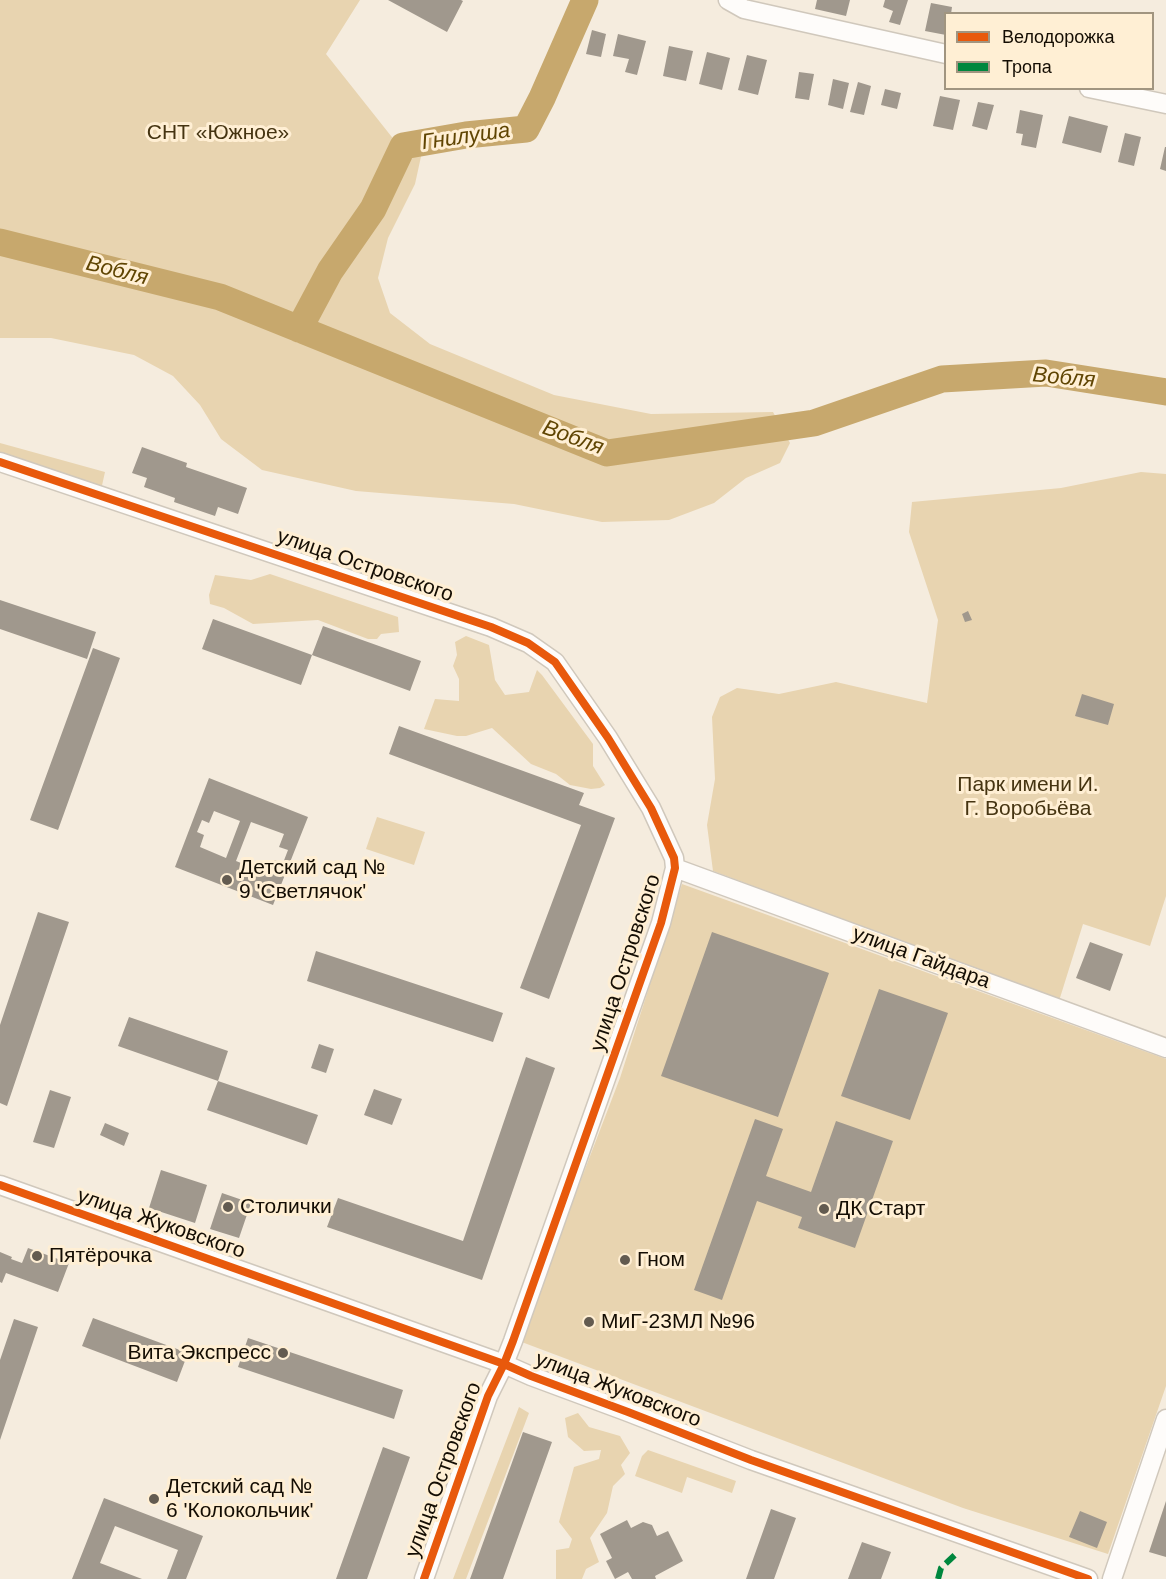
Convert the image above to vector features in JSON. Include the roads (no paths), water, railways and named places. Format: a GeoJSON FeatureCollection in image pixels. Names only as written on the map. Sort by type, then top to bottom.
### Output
{"type":"FeatureCollection","features":[{"type":"Feature","properties":{"kind":"street"},"geometry":{"type":"LineString","coordinates":[[728,0],[744,9],[944,54]]}},
{"type":"Feature","properties":{"kind":"street"},"geometry":{"type":"LineString","coordinates":[[1099,90],[1166,104]]}},
{"type":"Feature","properties":{"kind":"street","name":"улица Островского"},"geometry":{"type":"LineString","coordinates":[[0,462],[491,627],[528,643],[555,662],[608,738],[651,808],[674,858],[675,868],[661,924],[504,1364],[488,1396],[424,1579]]}},
{"type":"Feature","properties":{"kind":"street","name":"улица Гайдара"},"geometry":{"type":"LineString","coordinates":[[675,868],[1166,1048]]}},
{"type":"Feature","properties":{"kind":"street","name":"улица Жуковского"},"geometry":{"type":"LineString","coordinates":[[0,1185],[504,1364],[531,1377],[751,1460],[1088,1579]]}},
{"type":"Feature","properties":{"kind":"street"},"geometry":{"type":"LineString","coordinates":[[1112,1579],[1166,1419]]}},
{"type":"Feature","properties":{"kind":"waterway","name":"Гнилуша"},"geometry":{"type":"LineString","coordinates":[[299,329],[330,271],[373,209],[403,146],[466,135],[526,129],[585,0]]}},
{"type":"Feature","properties":{"kind":"waterway","name":"Вобля"},"geometry":{"type":"LineString","coordinates":[[0,242],[220,297],[607,453],[814,423],[942,379],[1046,373],[1166,392]]}},
{"type":"Feature","properties":{"kind":"place","name":"Детский сад № 9 'Светлячок'"},"geometry":{"type":"Point","coordinates":[227,880]}},
{"type":"Feature","properties":{"kind":"place","name":"Столички"},"geometry":{"type":"Point","coordinates":[228,1207]}},
{"type":"Feature","properties":{"kind":"place","name":"ДК Старт"},"geometry":{"type":"Point","coordinates":[824,1209]}},
{"type":"Feature","properties":{"kind":"place","name":"Пятёрочка"},"geometry":{"type":"Point","coordinates":[37,1256]}},
{"type":"Feature","properties":{"kind":"place","name":"Гном"},"geometry":{"type":"Point","coordinates":[625,1260]}},
{"type":"Feature","properties":{"kind":"place","name":"МиГ-23МЛ №96"},"geometry":{"type":"Point","coordinates":[589,1322]}},
{"type":"Feature","properties":{"kind":"place","name":"Вита Экспресс"},"geometry":{"type":"Point","coordinates":[283,1353]}},
{"type":"Feature","properties":{"kind":"place","name":"Детский сад № 6 'Колокольчик'"},"geometry":{"type":"Point","coordinates":[154,1499]}},
{"type":"Feature","properties":{"kind":"park label","name":"СНТ «Южное»"},"geometry":{"type":"Point","coordinates":[218,133]}},
{"type":"Feature","properties":{"kind":"park label","name":"Парк имени И. Г. Воробьёва"},"geometry":{"type":"Point","coordinates":[1028,797]}}]}
